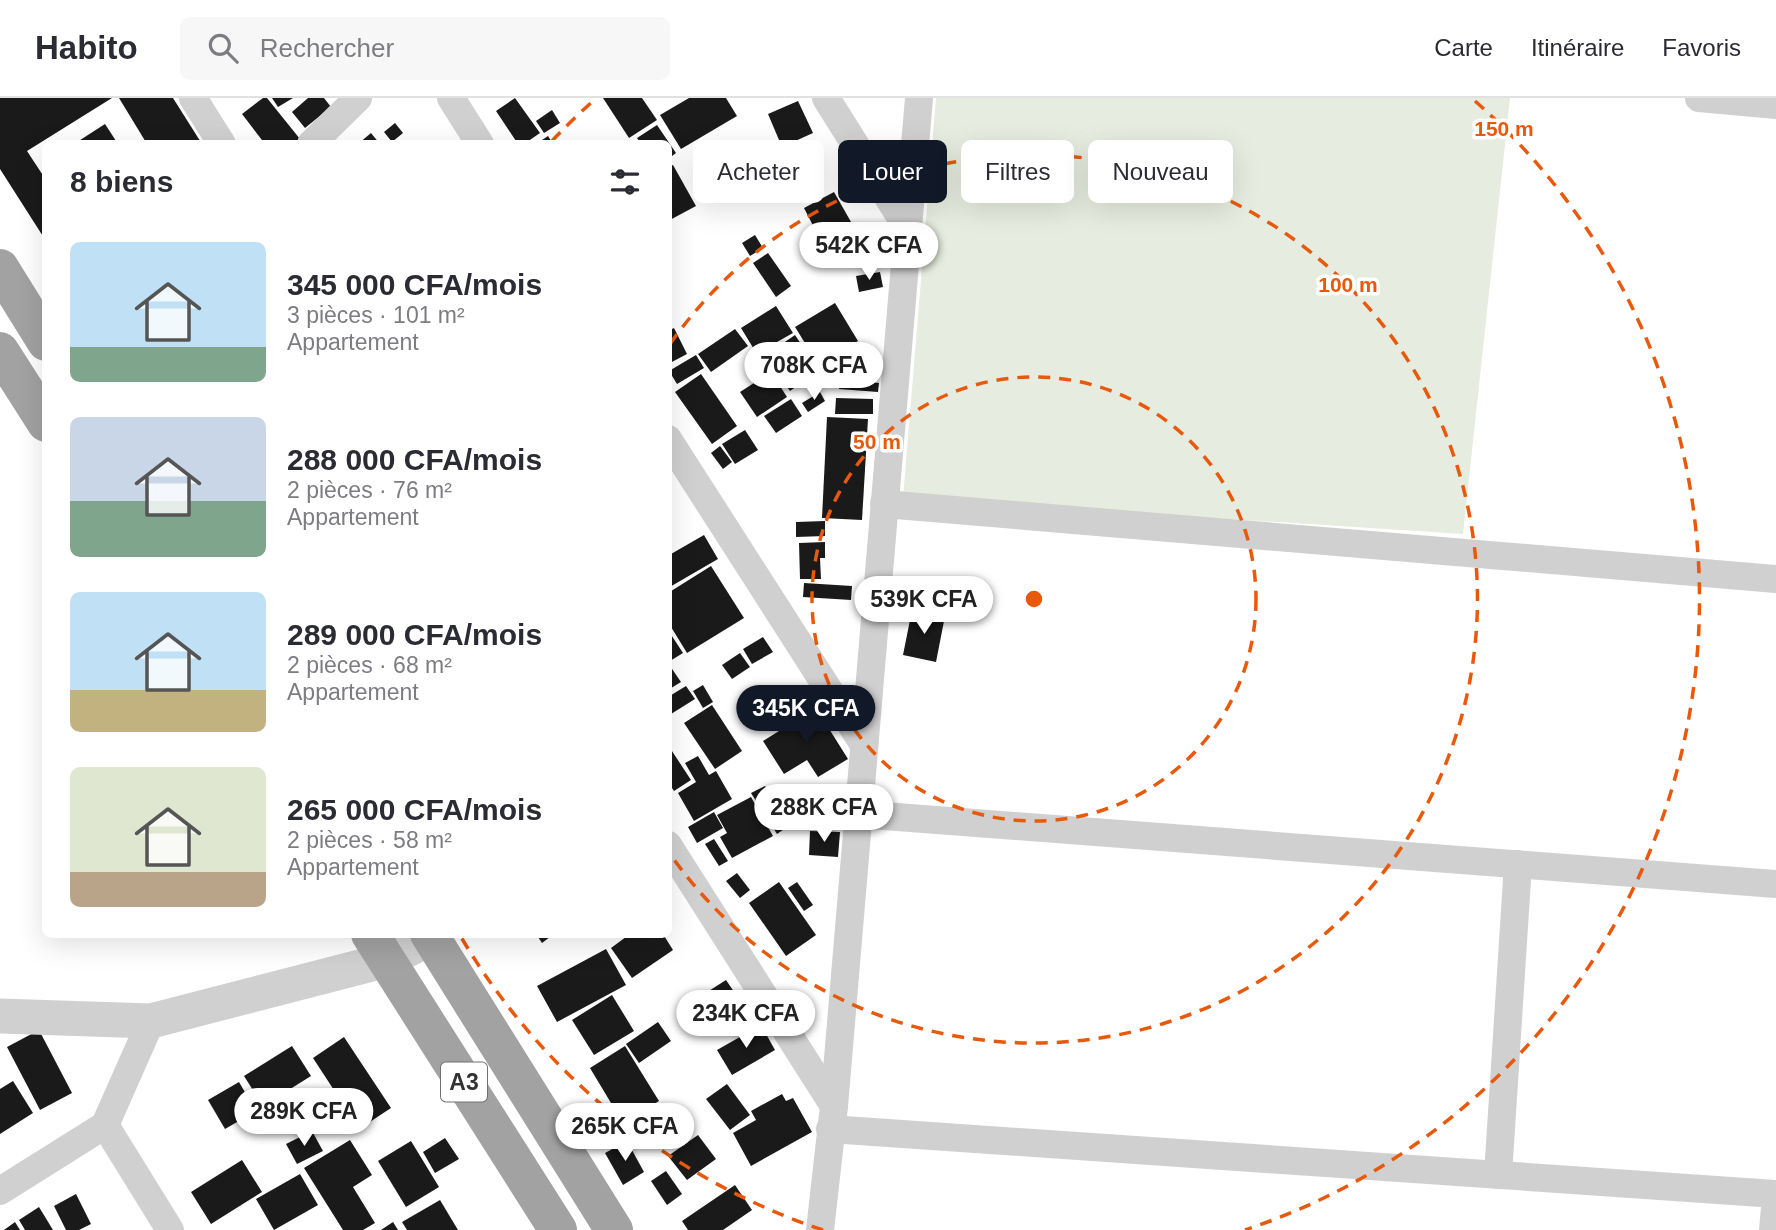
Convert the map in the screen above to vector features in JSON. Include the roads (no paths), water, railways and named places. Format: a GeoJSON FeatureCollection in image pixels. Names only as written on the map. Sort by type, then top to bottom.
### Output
{"type":"FeatureCollection","features":[{"type":"Feature","properties":{"kind":"highway"},"geometry":{"type":"LineString","coordinates":[[0,268],[42,336]]}},
{"type":"Feature","properties":{"kind":"highway"},"geometry":{"type":"LineString","coordinates":[[14,362],[42,415]]}},
{"type":"Feature","properties":{"kind":"highway","name":"A3"},"geometry":{"type":"LineString","coordinates":[[431,938],[614,1230]]}},
{"type":"Feature","properties":{"kind":"highway","name":"A3"},"geometry":{"type":"LineString","coordinates":[[379,947],[558,1230]]}},
{"type":"Feature","properties":{"kind":"street"},"geometry":{"type":"LineString","coordinates":[[193,98],[219,140]]}},
{"type":"Feature","properties":{"kind":"street"},"geometry":{"type":"LineString","coordinates":[[315,140],[358,98]]}},
{"type":"Feature","properties":{"kind":"street"},"geometry":{"type":"LineString","coordinates":[[451,98],[477,140]]}},
{"type":"Feature","properties":{"kind":"street"},"geometry":{"type":"LineString","coordinates":[[826,98],[908,229]]}},
{"type":"Feature","properties":{"kind":"street"},"geometry":{"type":"LineString","coordinates":[[820,1230],[832,1118],[919,98]]}},
{"type":"Feature","properties":{"kind":"street"},"geometry":{"type":"LineString","coordinates":[[1699,98],[1776,105]]}},
{"type":"Feature","properties":{"kind":"street"},"geometry":{"type":"LineString","coordinates":[[672,445],[864,745]]}},
{"type":"Feature","properties":{"kind":"street"},"geometry":{"type":"LineString","coordinates":[[884,504],[1776,579]]}},
{"type":"Feature","properties":{"kind":"street"},"geometry":{"type":"LineString","coordinates":[[858,814],[1776,884]]}},
{"type":"Feature","properties":{"kind":"street"},"geometry":{"type":"LineString","coordinates":[[672,852],[832,1118]]}},
{"type":"Feature","properties":{"kind":"street"},"geometry":{"type":"LineString","coordinates":[[1498,1175],[1518,864]]}},
{"type":"Feature","properties":{"kind":"street"},"geometry":{"type":"LineString","coordinates":[[0,1016],[151,1021],[379,947],[421,938]]}},
{"type":"Feature","properties":{"kind":"street"},"geometry":{"type":"LineString","coordinates":[[0,1192],[105,1125],[151,1021]]}},
{"type":"Feature","properties":{"kind":"street"},"geometry":{"type":"LineString","coordinates":[[832,1118],[1776,1196],[1773,1230]]}},
{"type":"Feature","properties":{"kind":"street"},"geometry":{"type":"LineString","coordinates":[[105,1125],[170,1230]]}}]}
